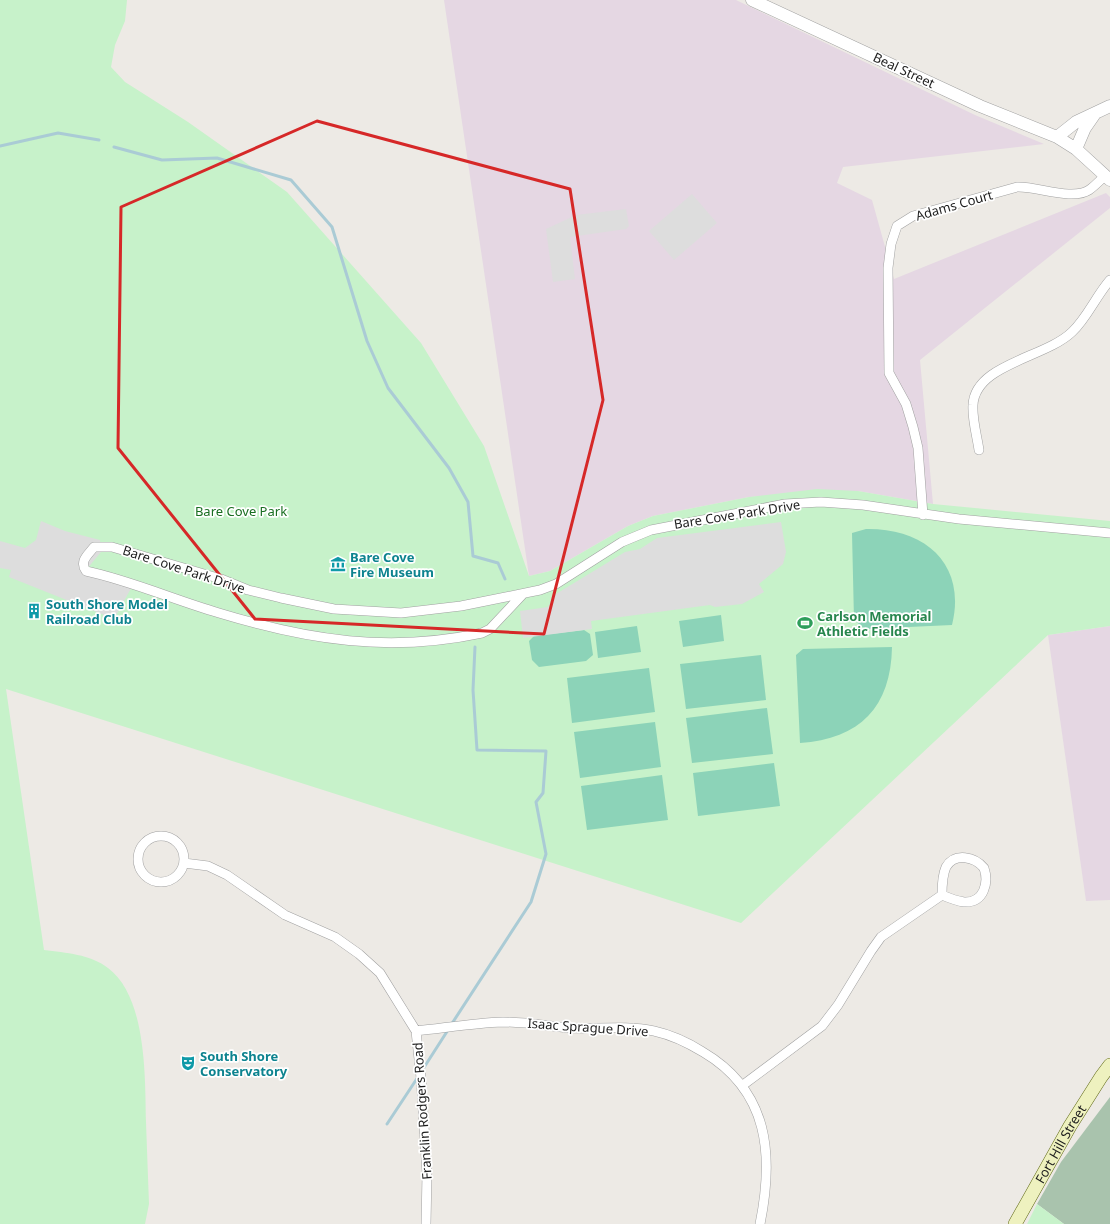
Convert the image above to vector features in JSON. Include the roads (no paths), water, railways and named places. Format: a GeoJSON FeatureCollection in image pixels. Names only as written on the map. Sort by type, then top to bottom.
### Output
{"type":"FeatureCollection","features":[{"type":"Feature","properties":{"kind":"main road","name":"Fort Hill Street"},"geometry":{"type":"LineString","coordinates":[[1014,1224],[1070,1126],[1110,1065]]}},
{"type":"Feature","properties":{"kind":"street","name":"Beal Street"},"geometry":{"type":"LineString","coordinates":[[752,0],[980,106],[1057,137],[1076,149],[1108,177]]}},
{"type":"Feature","properties":{"kind":"street"},"geometry":{"type":"LineString","coordinates":[[1057,137],[1076,122],[1094,115],[1110,106]]}},
{"type":"Feature","properties":{"kind":"street"},"geometry":{"type":"LineString","coordinates":[[1076,149],[1085,128],[1094,115]]}},
{"type":"Feature","properties":{"kind":"street","name":"Adams Court"},"geometry":{"type":"LineString","coordinates":[[923,515],[918,448],[913,427],[906,404],[889,373],[888,268],[891,244],[897,226],[913,216],[1017,187],[1029,187],[1068,194],[1079,193],[1088,191],[1108,177]]}},
{"type":"Feature","properties":{"kind":"street"},"geometry":{"type":"LineString","coordinates":[[979,450],[972,405],[975,390],[989,375],[1048,348],[1072,332],[1110,280]]}},
{"type":"Feature","properties":{"kind":"street","name":"Bare Cove Park Drive"},"geometry":{"type":"LineString","coordinates":[[523,594],[490,629],[482,633],[403,643],[367,643],[303,635],[218,613],[125,580],[86,571],[83,566],[83,561],[94,547],[112,547],[221,578],[248,590],[306,604],[365,612],[401,613],[432,610],[523,594],[556,584],[622,542],[641,533],[687,522],[771,506],[803,503],[863,505],[923,515],[1110,533]]}},
{"type":"Feature","properties":{"kind":"street"},"geometry":{"type":"LineString","coordinates":[[161,836],[170,838],[180,846],[184,856],[184,863],[181,871],[175,878],[165,882],[154,881],[142,871],[138,862],[140,851],[144,844],[152,838],[161,836]]}},
{"type":"Feature","properties":{"kind":"street"},"geometry":{"type":"LineString","coordinates":[[963,858],[972,858],[984,868],[986,878],[985,889],[978,898],[962,902],[942,895],[944,874],[951,862],[963,858]]}},
{"type":"Feature","properties":{"kind":"street","name":"Franklin Rodgers Road"},"geometry":{"type":"LineString","coordinates":[[184,863],[208,866],[227,875],[285,915],[335,937],[360,954],[380,973],[416,1031],[421,1078],[427,1174],[426,1224]]}},
{"type":"Feature","properties":{"kind":"street"},"geometry":{"type":"LineString","coordinates":[[743,1085],[822,1026],[881,937],[942,895]]}},
{"type":"Feature","properties":{"kind":"street","name":"Isaac Sprague Drive"},"geometry":{"type":"LineString","coordinates":[[416,1031],[504,1022],[531,1023],[570,1028],[640,1029],[675,1036],[687,1042],[727,1069],[743,1085],[756,1110],[764,1130],[767,1158],[766,1179],[760,1224]]}},
{"type":"Feature","properties":{"kind":"waterway"},"geometry":{"type":"LineString","coordinates":[[0,146],[58,133],[99,140]]}},
{"type":"Feature","properties":{"kind":"waterway"},"geometry":{"type":"LineString","coordinates":[[114,147],[162,160],[217,158],[291,180],[332,227],[367,341],[388,388],[449,468],[468,502],[473,556],[498,563],[505,579]]}},
{"type":"Feature","properties":{"kind":"waterway"},"geometry":{"type":"LineString","coordinates":[[451,1025],[531,902],[546,854],[536,802],[543,793],[546,751],[477,750],[473,690],[475,647]]}},
{"type":"Feature","properties":{"kind":"waterway"},"geometry":{"type":"LineString","coordinates":[[423,1069],[448,1030]]}},
{"type":"Feature","properties":{"kind":"waterway"},"geometry":{"type":"LineString","coordinates":[[387,1124],[418,1077]]}},
{"type":"Feature","properties":{"kind":"place","name":"Bare Cove Fire Museum"},"geometry":{"type":"Point","coordinates":[338,564]}},
{"type":"Feature","properties":{"kind":"place","name":"South Shore Model Railroad Club"},"geometry":{"type":"Point","coordinates":[34,611]}},
{"type":"Feature","properties":{"kind":"place","name":"Carlson Memorial Athletic Fields"},"geometry":{"type":"Point","coordinates":[805,623]}},
{"type":"Feature","properties":{"kind":"place","name":"South Shore Conservatory"},"geometry":{"type":"Point","coordinates":[188,1063]}},
{"type":"Feature","properties":{"kind":"park label","name":"Bare Cove Park"},"geometry":{"type":"Point","coordinates":[241,511]}}]}
